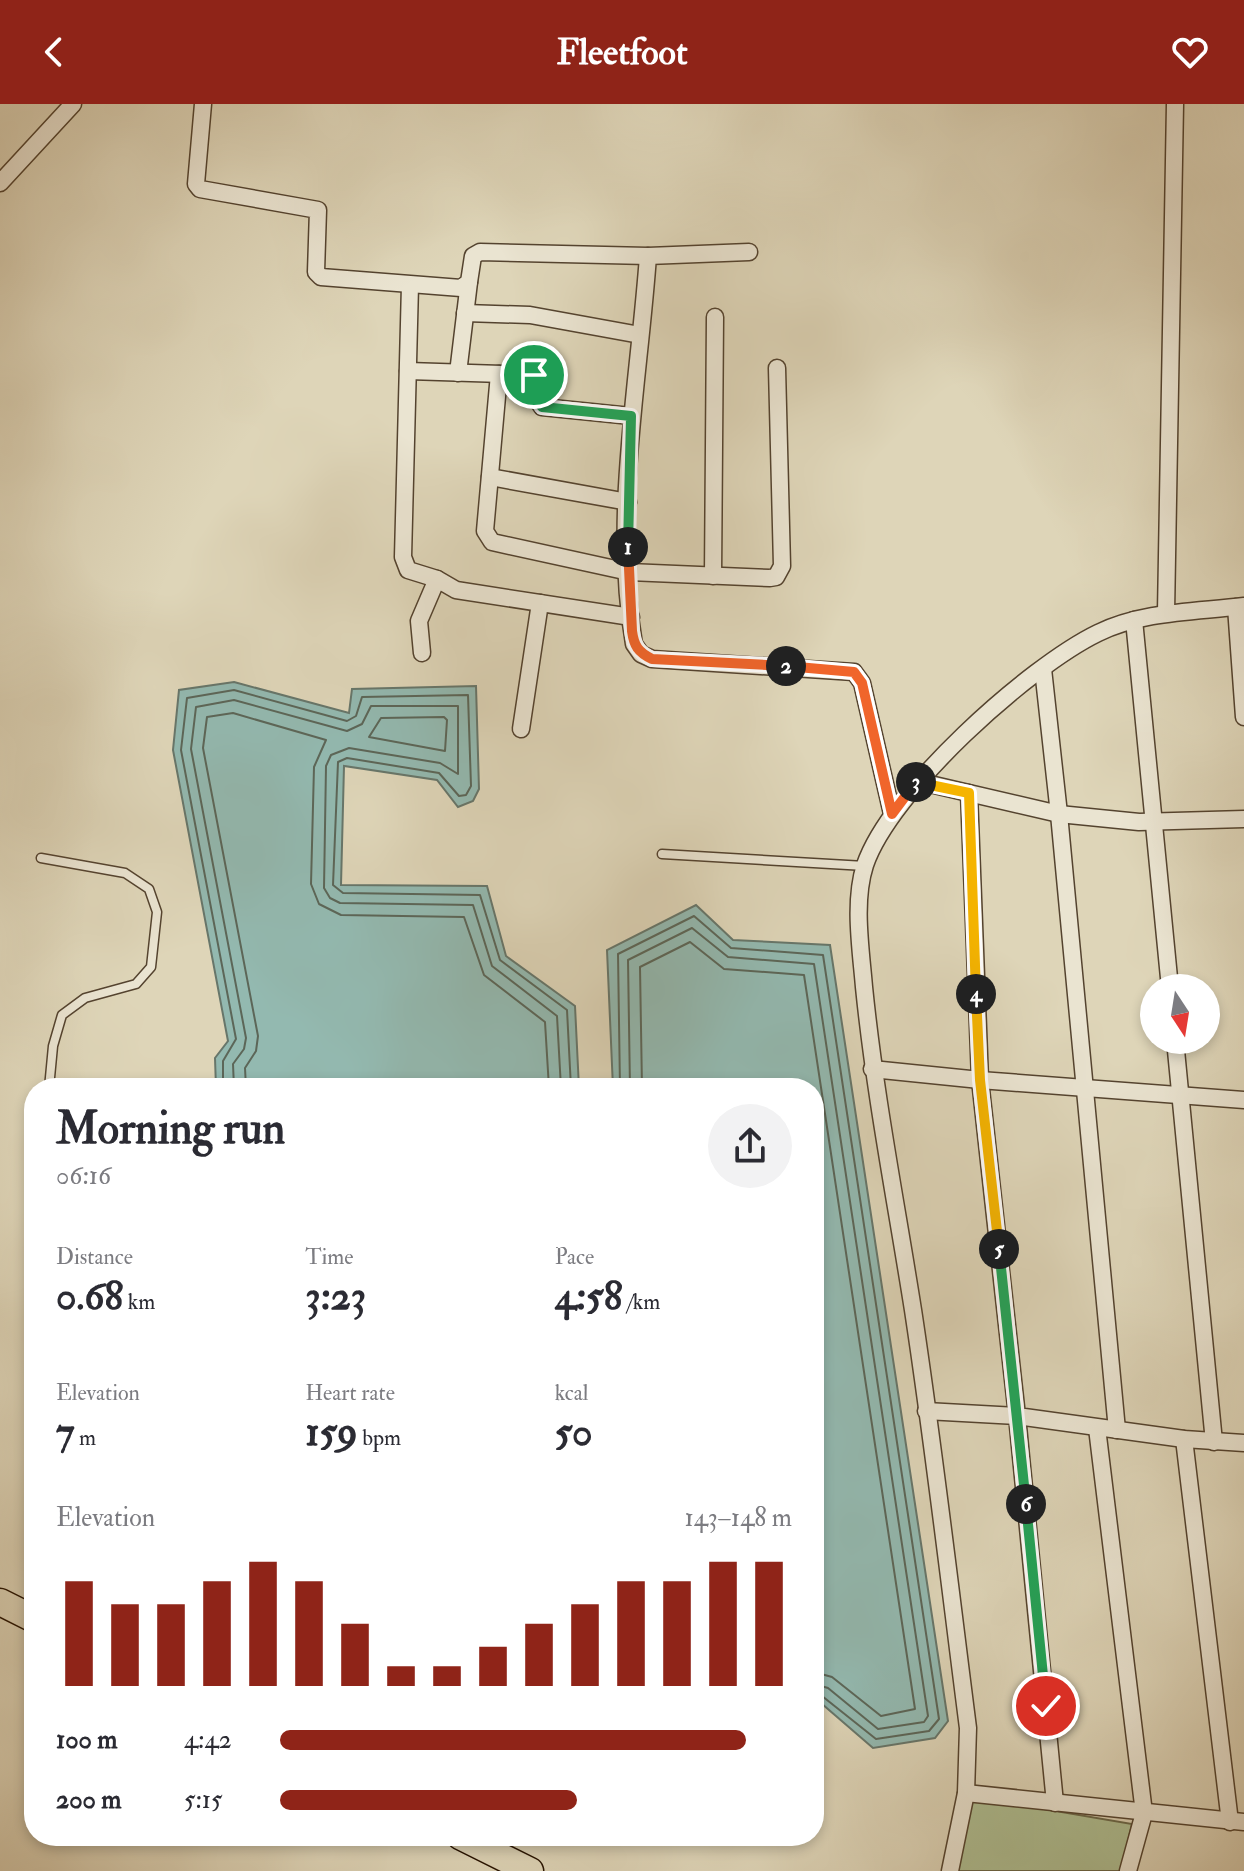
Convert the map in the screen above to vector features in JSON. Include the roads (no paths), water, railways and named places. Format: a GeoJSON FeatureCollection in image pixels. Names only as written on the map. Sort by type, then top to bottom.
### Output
{"type":"FeatureCollection","features":[{"type":"Feature","properties":{"kind":"main road"},"geometry":{"type":"LineString","coordinates":[[0,1602],[24,1614]]}},
{"type":"Feature","properties":{"kind":"main road"},"geometry":{"type":"LineString","coordinates":[[473,1846],[493,1861],[530,1871]]}},
{"type":"Feature","properties":{"kind":"street"},"geometry":{"type":"LineString","coordinates":[[0,183],[73,104]]}},
{"type":"Feature","properties":{"kind":"street"},"geometry":{"type":"LineString","coordinates":[[203,104],[195,179],[200,189],[318,210],[316,272],[321,277],[461,288],[469,282]]}},
{"type":"Feature","properties":{"kind":"street"},"geometry":{"type":"LineString","coordinates":[[1166,613],[1175,104]]}},
{"type":"Feature","properties":{"kind":"street"},"geometry":{"type":"LineString","coordinates":[[458,373],[473,256],[480,252],[648,256],[749,252]]}},
{"type":"Feature","properties":{"kind":"street"},"geometry":{"type":"LineString","coordinates":[[648,256],[631,416],[628,502],[634,644],[641,654],[652,659],[854,672],[862,683],[892,814]]}},
{"type":"Feature","properties":{"kind":"street"},"geometry":{"type":"LineString","coordinates":[[410,285],[404,565],[413,574],[437,579],[456,590],[631,617]]}},
{"type":"Feature","properties":{"kind":"street"},"geometry":{"type":"LineString","coordinates":[[465,313],[530,315],[640,335]]}},
{"type":"Feature","properties":{"kind":"street"},"geometry":{"type":"LineString","coordinates":[[713,576],[715,317]]}},
{"type":"Feature","properties":{"kind":"street"},"geometry":{"type":"LineString","coordinates":[[499,374],[485,531],[492,542],[629,572],[770,578],[780,573],[777,368]]}},
{"type":"Feature","properties":{"kind":"street"},"geometry":{"type":"LineString","coordinates":[[408,371],[537,378],[536,398],[542,407],[631,416]]}},
{"type":"Feature","properties":{"kind":"street"},"geometry":{"type":"LineString","coordinates":[[490,477],[628,502]]}},
{"type":"Feature","properties":{"kind":"street"},"geometry":{"type":"LineString","coordinates":[[422,653],[421,614],[437,579]]}},
{"type":"Feature","properties":{"kind":"street"},"geometry":{"type":"LineString","coordinates":[[521,729],[540,603]]}},
{"type":"Feature","properties":{"kind":"street"},"geometry":{"type":"LineString","coordinates":[[950,1871],[966,1793],[968,1728],[926,1411],[872,1069],[861,951],[865,866],[892,814],[917,781],[1043,669],[1098,633],[1166,613],[1240,607],[1244,717]]}},
{"type":"Feature","properties":{"kind":"street"},"geometry":{"type":"LineString","coordinates":[[1134,620],[1168,974]]}},
{"type":"Feature","properties":{"kind":"street"},"geometry":{"type":"LineString","coordinates":[[1043,669],[1087,1087],[1117,1430]]}},
{"type":"Feature","properties":{"kind":"street"},"geometry":{"type":"LineString","coordinates":[[917,781],[1059,814],[1152,822],[1244,819]]}},
{"type":"Feature","properties":{"kind":"street"},"geometry":{"type":"LineString","coordinates":[[969,793],[980,1080],[1055,1803]]}},
{"type":"Feature","properties":{"kind":"street"},"geometry":{"type":"LineString","coordinates":[[1176,1054],[1214,1442]]}},
{"type":"Feature","properties":{"kind":"street"},"geometry":{"type":"LineString","coordinates":[[872,1069],[1244,1100]]}},
{"type":"Feature","properties":{"kind":"street"},"geometry":{"type":"LineString","coordinates":[[926,1411],[1017,1416],[1184,1439],[1244,1443]]}},
{"type":"Feature","properties":{"kind":"street"},"geometry":{"type":"LineString","coordinates":[[1097,1428],[1144,1813],[1128,1871]]}},
{"type":"Feature","properties":{"kind":"street"},"geometry":{"type":"LineString","coordinates":[[966,1793],[1237,1822],[1184,1439]]}},
{"type":"Feature","properties":{"kind":"lane"},"geometry":{"type":"LineString","coordinates":[[662,854],[865,866]]}},
{"type":"Feature","properties":{"kind":"lane"},"geometry":{"type":"LineString","coordinates":[[41,858],[125,873],[149,889],[157,912],[151,967],[136,984],[85,998],[62,1015],[53,1046],[50,1078]]}},
{"type":"Feature","properties":{"kind":"water"},"geometry":{"type":"Polygon","coordinates":[[[234,682],[349,713],[352,689],[476,686],[479,789],[473,801],[458,807],[437,780],[344,766],[341,885],[487,886],[506,956],[575,1006],[579,1078],[216,1078],[215,1058],[228,1041],[173,750],[179,690],[234,682]]]}},
{"type":"Feature","properties":{"kind":"water"},"geometry":{"type":"Polygon","coordinates":[[[696,905],[733,940],[830,945],[948,1721],[935,1738],[873,1748],[824,1706],[824,1078],[613,1078],[607,950],[696,905]]]}}]}
